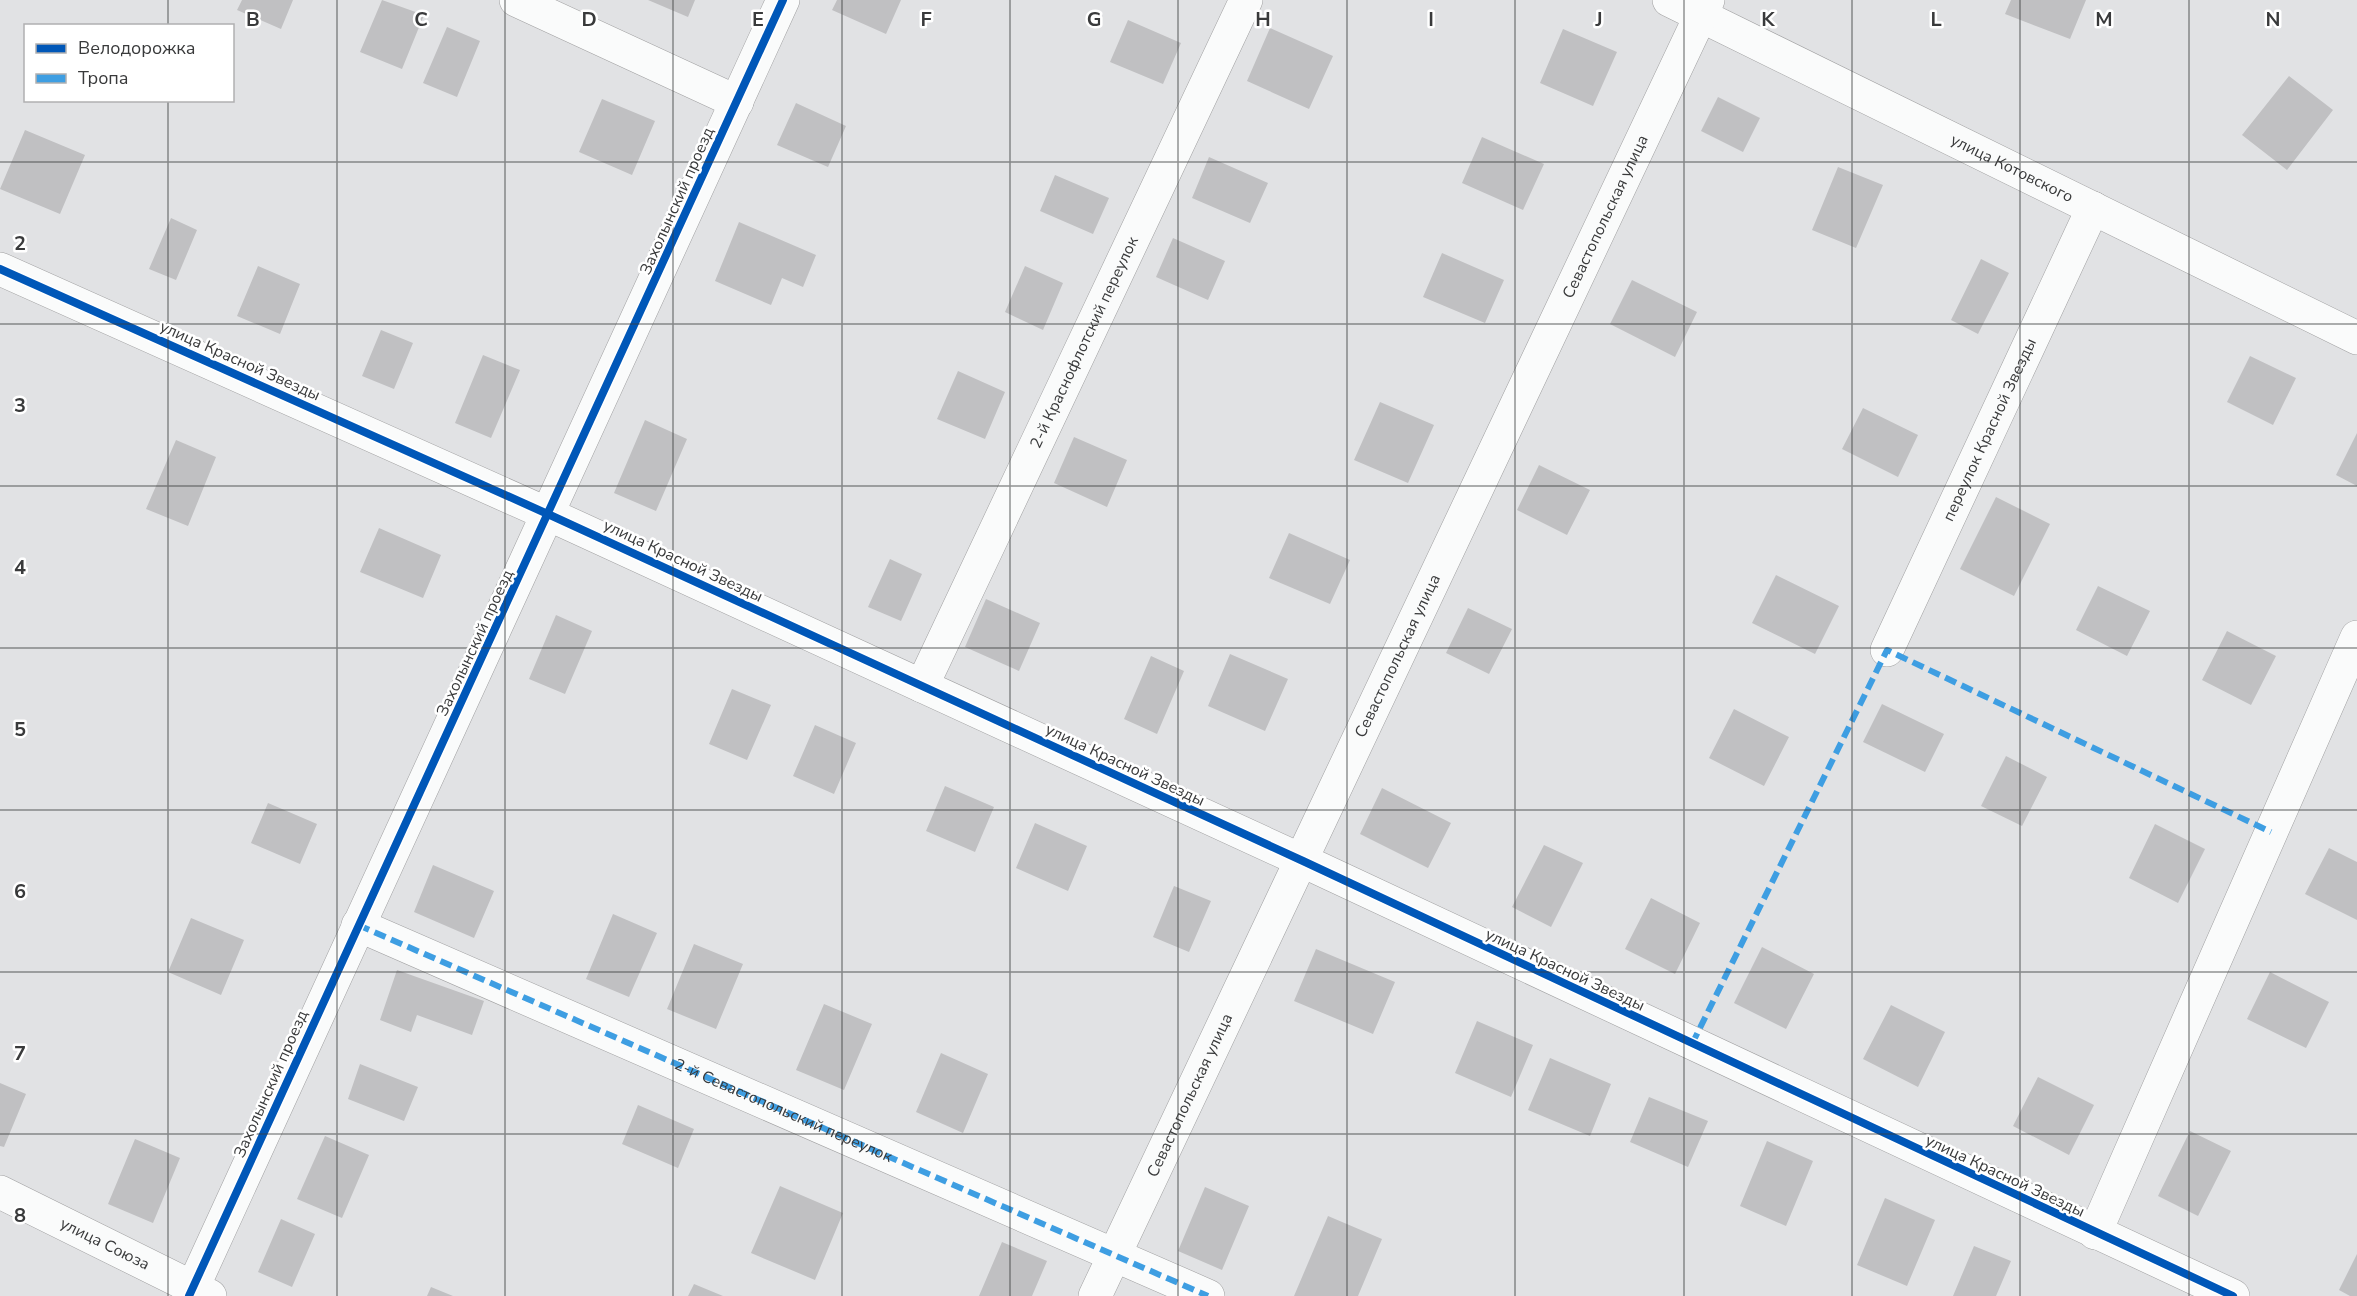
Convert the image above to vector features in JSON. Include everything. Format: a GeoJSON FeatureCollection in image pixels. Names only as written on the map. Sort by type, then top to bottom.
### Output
{"type":"FeatureCollection","features":[{"type":"Feature","properties":{"kind":"street"},"geometry":{"type":"LineString","coordinates":[[516,0],[737,102]]}},
{"type":"Feature","properties":{"kind":"street","name":"Захолынский проезд"},"geometry":{"type":"LineString","coordinates":[[197,1293],[358,925],[550,515],[783,0]]}},
{"type":"Feature","properties":{"kind":"street","name":"2-й Краснофлотский переулок"},"geometry":{"type":"LineString","coordinates":[[921,686],[1246,0]]}},
{"type":"Feature","properties":{"kind":"street","name":"улица Котовского"},"geometry":{"type":"LineString","coordinates":[[1669,0],[1704,7],[2093,208],[2357,338]]}},
{"type":"Feature","properties":{"kind":"street","name":"Севастопольская улица"},"geometry":{"type":"LineString","coordinates":[[1095,1296],[1303,861],[1704,7]]}},
{"type":"Feature","properties":{"kind":"street","name":"переулок Красной Звезды"},"geometry":{"type":"LineString","coordinates":[[1887,650],[2093,208]]}},
{"type":"Feature","properties":{"kind":"street","name":"улица Красной Звезды"},"geometry":{"type":"LineString","coordinates":[[0,268],[550,515],[1303,861],[2233,1296]]}},
{"type":"Feature","properties":{"kind":"street"},"geometry":{"type":"LineString","coordinates":[[2095,1233],[2357,638]]}},
{"type":"Feature","properties":{"kind":"street","name":"2-й Севастопольский переулок"},"geometry":{"type":"LineString","coordinates":[[358,925],[1209,1296]]}},
{"type":"Feature","properties":{"kind":"street","name":"улица Союза"},"geometry":{"type":"LineString","coordinates":[[0,1192],[197,1293]]}},
{"type":"Feature","properties":{"kind":"building"},"geometry":{"type":"Polygon","coordinates":[[[242,0],[293,0],[281,29],[237,10],[242,0]]]}},
{"type":"Feature","properties":{"kind":"building"},"geometry":{"type":"Polygon","coordinates":[[[382,0],[424,15],[402,69],[360,52],[382,0]]]}},
{"type":"Feature","properties":{"kind":"building"},"geometry":{"type":"Polygon","coordinates":[[[648,0],[695,0],[688,17],[648,0]]]}},
{"type":"Feature","properties":{"kind":"building"},"geometry":{"type":"Polygon","coordinates":[[[837,0],[901,0],[886,34],[832,10],[837,0]]]}},
{"type":"Feature","properties":{"kind":"building"},"geometry":{"type":"Polygon","coordinates":[[[2011,0],[2086,0],[2070,39],[2005,14],[2011,0]]]}},
{"type":"Feature","properties":{"kind":"building"},"geometry":{"type":"Polygon","coordinates":[[[1128,20],[1181,43],[1163,84],[1110,62],[1128,20]]]}},
{"type":"Feature","properties":{"kind":"building"},"geometry":{"type":"Polygon","coordinates":[[[447,27],[480,41],[457,97],[423,83],[447,27]]]}},
{"type":"Feature","properties":{"kind":"building"},"geometry":{"type":"Polygon","coordinates":[[[1270,28],[1333,56],[1309,109],[1247,81],[1270,28]]]}},
{"type":"Feature","properties":{"kind":"building"},"geometry":{"type":"Polygon","coordinates":[[[1563,29],[1617,52],[1593,106],[1540,83],[1563,29]]]}},
{"type":"Feature","properties":{"kind":"building"},"geometry":{"type":"Polygon","coordinates":[[[2289,76],[2333,110],[2287,170],[2242,135],[2289,76]]]}},
{"type":"Feature","properties":{"kind":"building"},"geometry":{"type":"Polygon","coordinates":[[[1718,97],[1760,118],[1743,152],[1701,131],[1718,97]]]}},
{"type":"Feature","properties":{"kind":"building"},"geometry":{"type":"Polygon","coordinates":[[[602,99],[655,121],[632,175],[579,152],[602,99]]]}},
{"type":"Feature","properties":{"kind":"building"},"geometry":{"type":"Polygon","coordinates":[[[796,103],[846,126],[828,167],[777,145],[796,103]]]}},
{"type":"Feature","properties":{"kind":"building"},"geometry":{"type":"Polygon","coordinates":[[[25,130],[85,155],[60,214],[0,189],[25,130]]]}},
{"type":"Feature","properties":{"kind":"building"},"geometry":{"type":"Polygon","coordinates":[[[1482,137],[1544,164],[1523,210],[1462,183],[1482,137]]]}},
{"type":"Feature","properties":{"kind":"building"},"geometry":{"type":"Polygon","coordinates":[[[1209,157],[1268,183],[1250,223],[1192,198],[1209,157]]]}},
{"type":"Feature","properties":{"kind":"building"},"geometry":{"type":"Polygon","coordinates":[[[1838,167],[1883,185],[1856,248],[1812,230],[1838,167]]]}},
{"type":"Feature","properties":{"kind":"building"},"geometry":{"type":"Polygon","coordinates":[[[1055,175],[1109,198],[1093,234],[1040,211],[1055,175]]]}},
{"type":"Feature","properties":{"kind":"building"},"geometry":{"type":"Polygon","coordinates":[[[171,218],[197,230],[176,280],[149,269],[171,218]]]}},
{"type":"Feature","properties":{"kind":"building"},"geometry":{"type":"Polygon","coordinates":[[[739,222],[816,255],[803,287],[782,278],[771,305],[715,281],[739,222]]]}},
{"type":"Feature","properties":{"kind":"building"},"geometry":{"type":"Polygon","coordinates":[[[1173,238],[1225,261],[1208,300],[1156,277],[1173,238]]]}},
{"type":"Feature","properties":{"kind":"building"},"geometry":{"type":"Polygon","coordinates":[[[1442,253],[1504,280],[1485,323],[1423,297],[1442,253]]]}},
{"type":"Feature","properties":{"kind":"building"},"geometry":{"type":"Polygon","coordinates":[[[1981,259],[2009,273],[1978,334],[1951,320],[1981,259]]]}},
{"type":"Feature","properties":{"kind":"building"},"geometry":{"type":"Polygon","coordinates":[[[258,266],[300,284],[280,334],[237,316],[258,266]]]}},
{"type":"Feature","properties":{"kind":"building"},"geometry":{"type":"Polygon","coordinates":[[[1025,266],[1063,283],[1043,330],[1005,312],[1025,266]]]}},
{"type":"Feature","properties":{"kind":"building"},"geometry":{"type":"Polygon","coordinates":[[[1632,280],[1697,312],[1675,357],[1610,324],[1632,280]]]}},
{"type":"Feature","properties":{"kind":"building"},"geometry":{"type":"Polygon","coordinates":[[[381,330],[413,343],[394,389],[362,376],[381,330]]]}},
{"type":"Feature","properties":{"kind":"building"},"geometry":{"type":"Polygon","coordinates":[[[483,355],[520,370],[491,438],[455,423],[483,355]]]}},
{"type":"Feature","properties":{"kind":"building"},"geometry":{"type":"Polygon","coordinates":[[[2250,356],[2296,378],[2273,425],[2227,402],[2250,356]]]}},
{"type":"Feature","properties":{"kind":"building"},"geometry":{"type":"Polygon","coordinates":[[[958,371],[1005,392],[985,439],[937,419],[958,371]]]}},
{"type":"Feature","properties":{"kind":"building"},"geometry":{"type":"Polygon","coordinates":[[[1380,402],[1434,425],[1408,483],[1354,460],[1380,402]]]}},
{"type":"Feature","properties":{"kind":"building"},"geometry":{"type":"Polygon","coordinates":[[[1863,408],[1918,435],[1898,477],[1842,449],[1863,408]]]}},
{"type":"Feature","properties":{"kind":"building"},"geometry":{"type":"Polygon","coordinates":[[[645,420],[687,439],[656,511],[614,493],[645,420]]]}},
{"type":"Feature","properties":{"kind":"building"},"geometry":{"type":"Polygon","coordinates":[[[2357,433],[2357,486],[2336,475],[2357,433]]]}},
{"type":"Feature","properties":{"kind":"building"},"geometry":{"type":"Polygon","coordinates":[[[1074,437],[1127,460],[1107,507],[1054,483],[1074,437]]]}},
{"type":"Feature","properties":{"kind":"building"},"geometry":{"type":"Polygon","coordinates":[[[176,440],[216,457],[188,526],[146,509],[176,440]]]}},
{"type":"Feature","properties":{"kind":"building"},"geometry":{"type":"Polygon","coordinates":[[[1539,465],[1590,490],[1567,535],[1517,510],[1539,465]]]}},
{"type":"Feature","properties":{"kind":"building"},"geometry":{"type":"Polygon","coordinates":[[[1996,497],[2050,524],[2014,596],[1960,569],[1996,497]]]}},
{"type":"Feature","properties":{"kind":"building"},"geometry":{"type":"Polygon","coordinates":[[[379,528],[441,555],[423,598],[360,572],[379,528]]]}},
{"type":"Feature","properties":{"kind":"building"},"geometry":{"type":"Polygon","coordinates":[[[1289,533],[1350,560],[1330,604],[1269,578],[1289,533]]]}},
{"type":"Feature","properties":{"kind":"building"},"geometry":{"type":"Polygon","coordinates":[[[890,559],[922,574],[901,621],[868,607],[890,559]]]}},
{"type":"Feature","properties":{"kind":"building"},"geometry":{"type":"Polygon","coordinates":[[[1776,575],[1839,606],[1815,654],[1752,623],[1776,575]]]}},
{"type":"Feature","properties":{"kind":"building"},"geometry":{"type":"Polygon","coordinates":[[[2098,586],[2150,611],[2127,656],[2076,630],[2098,586]]]}},
{"type":"Feature","properties":{"kind":"building"},"geometry":{"type":"Polygon","coordinates":[[[986,599],[1040,623],[1019,671],[965,647],[986,599]]]}},
{"type":"Feature","properties":{"kind":"building"},"geometry":{"type":"Polygon","coordinates":[[[1468,608],[1512,629],[1489,674],[1446,653],[1468,608]]]}},
{"type":"Feature","properties":{"kind":"building"},"geometry":{"type":"Polygon","coordinates":[[[556,615],[592,631],[565,694],[529,679],[556,615]]]}},
{"type":"Feature","properties":{"kind":"building"},"geometry":{"type":"Polygon","coordinates":[[[2227,631],[2276,656],[2251,705],[2202,680],[2227,631]]]}},
{"type":"Feature","properties":{"kind":"building"},"geometry":{"type":"Polygon","coordinates":[[[1230,654],[1288,679],[1265,731],[1208,706],[1230,654]]]}},
{"type":"Feature","properties":{"kind":"building"},"geometry":{"type":"Polygon","coordinates":[[[1151,656],[1184,671],[1157,734],[1124,719],[1151,656]]]}},
{"type":"Feature","properties":{"kind":"building"},"geometry":{"type":"Polygon","coordinates":[[[732,689],[771,705],[747,760],[709,744],[732,689]]]}},
{"type":"Feature","properties":{"kind":"building"},"geometry":{"type":"Polygon","coordinates":[[[1882,704],[1944,734],[1925,772],[1863,742],[1882,704]]]}},
{"type":"Feature","properties":{"kind":"building"},"geometry":{"type":"Polygon","coordinates":[[[1734,709],[1789,737],[1764,786],[1709,758],[1734,709]]]}},
{"type":"Feature","properties":{"kind":"building"},"geometry":{"type":"Polygon","coordinates":[[[815,725],[856,743],[834,794],[793,776],[815,725]]]}},
{"type":"Feature","properties":{"kind":"building"},"geometry":{"type":"Polygon","coordinates":[[[2006,756],[2047,777],[2022,826],[1981,806],[2006,756]]]}},
{"type":"Feature","properties":{"kind":"building"},"geometry":{"type":"Polygon","coordinates":[[[945,786],[994,807],[975,852],[926,831],[945,786]]]}},
{"type":"Feature","properties":{"kind":"building"},"geometry":{"type":"Polygon","coordinates":[[[1382,788],[1451,823],[1428,868],[1360,834],[1382,788]]]}},
{"type":"Feature","properties":{"kind":"building"},"geometry":{"type":"Polygon","coordinates":[[[268,803],[317,824],[300,864],[251,843],[268,803]]]}},
{"type":"Feature","properties":{"kind":"building"},"geometry":{"type":"Polygon","coordinates":[[[1035,823],[1087,846],[1068,891],[1016,868],[1035,823]]]}},
{"type":"Feature","properties":{"kind":"building"},"geometry":{"type":"Polygon","coordinates":[[[2155,824],[2205,849],[2178,903],[2129,878],[2155,824]]]}},
{"type":"Feature","properties":{"kind":"building"},"geometry":{"type":"Polygon","coordinates":[[[1544,845],[1583,863],[1551,927],[1512,907],[1544,845]]]}},
{"type":"Feature","properties":{"kind":"building"},"geometry":{"type":"Polygon","coordinates":[[[2329,848],[2357,862],[2357,920],[2305,894],[2329,848]]]}},
{"type":"Feature","properties":{"kind":"building"},"geometry":{"type":"Polygon","coordinates":[[[433,865],[494,891],[474,938],[414,912],[433,865]]]}},
{"type":"Feature","properties":{"kind":"building"},"geometry":{"type":"Polygon","coordinates":[[[1174,886],[1211,901],[1189,952],[1153,937],[1174,886]]]}},
{"type":"Feature","properties":{"kind":"building"},"geometry":{"type":"Polygon","coordinates":[[[1651,898],[1700,923],[1675,974],[1625,949],[1651,898]]]}},
{"type":"Feature","properties":{"kind":"building"},"geometry":{"type":"Polygon","coordinates":[[[613,914],[657,933],[629,997],[586,979],[613,914]]]}},
{"type":"Feature","properties":{"kind":"building"},"geometry":{"type":"Polygon","coordinates":[[[191,918],[244,940],[221,995],[168,972],[191,918]]]}},
{"type":"Feature","properties":{"kind":"building"},"geometry":{"type":"Polygon","coordinates":[[[694,944],[743,964],[716,1029],[667,1009],[694,944]]]}},
{"type":"Feature","properties":{"kind":"building"},"geometry":{"type":"Polygon","coordinates":[[[1762,947],[1814,974],[1786,1029],[1734,1003],[1762,947]]]}},
{"type":"Feature","properties":{"kind":"building"},"geometry":{"type":"Polygon","coordinates":[[[1316,949],[1395,982],[1373,1034],[1294,1001],[1316,949]]]}},
{"type":"Feature","properties":{"kind":"building"},"geometry":{"type":"Polygon","coordinates":[[[397,970],[484,1001],[472,1035],[417,1015],[411,1032],[380,1020],[397,970]]]}},
{"type":"Feature","properties":{"kind":"building"},"geometry":{"type":"Polygon","coordinates":[[[2270,972],[2329,1002],[2306,1048],[2247,1019],[2270,972]]]}},
{"type":"Feature","properties":{"kind":"building"},"geometry":{"type":"Polygon","coordinates":[[[824,1004],[872,1024],[844,1090],[796,1070],[824,1004]]]}},
{"type":"Feature","properties":{"kind":"building"},"geometry":{"type":"Polygon","coordinates":[[[1891,1005],[1945,1032],[1918,1087],[1863,1059],[1891,1005]]]}},
{"type":"Feature","properties":{"kind":"building"},"geometry":{"type":"Polygon","coordinates":[[[1477,1021],[1533,1045],[1511,1097],[1455,1073],[1477,1021]]]}},
{"type":"Feature","properties":{"kind":"building"},"geometry":{"type":"Polygon","coordinates":[[[941,1053],[988,1074],[963,1133],[916,1112],[941,1053]]]}},
{"type":"Feature","properties":{"kind":"building"},"geometry":{"type":"Polygon","coordinates":[[[1550,1058],[1611,1084],[1590,1136],[1528,1110],[1550,1058]]]}},
{"type":"Feature","properties":{"kind":"building"},"geometry":{"type":"Polygon","coordinates":[[[360,1064],[418,1087],[404,1121],[348,1099],[360,1064]]]}},
{"type":"Feature","properties":{"kind":"building"},"geometry":{"type":"Polygon","coordinates":[[[2038,1077],[2094,1105],[2069,1155],[2013,1126],[2038,1077]]]}},
{"type":"Feature","properties":{"kind":"building"},"geometry":{"type":"Polygon","coordinates":[[[0,1083],[26,1094],[4,1147],[0,1146],[0,1083]]]}},
{"type":"Feature","properties":{"kind":"building"},"geometry":{"type":"Polygon","coordinates":[[[1649,1097],[1708,1121],[1688,1167],[1630,1142],[1649,1097]]]}},
{"type":"Feature","properties":{"kind":"building"},"geometry":{"type":"Polygon","coordinates":[[[638,1105],[694,1129],[678,1168],[622,1144],[638,1105]]]}},
{"type":"Feature","properties":{"kind":"building"},"geometry":{"type":"Polygon","coordinates":[[[2190,1131],[2231,1151],[2198,1216],[2158,1196],[2190,1131]]]}},
{"type":"Feature","properties":{"kind":"building"},"geometry":{"type":"Polygon","coordinates":[[[325,1136],[369,1155],[342,1218],[297,1199],[325,1136]]]}},
{"type":"Feature","properties":{"kind":"building"},"geometry":{"type":"Polygon","coordinates":[[[135,1139],[180,1158],[153,1223],[108,1204],[135,1139]]]}},
{"type":"Feature","properties":{"kind":"building"},"geometry":{"type":"Polygon","coordinates":[[[1767,1141],[1813,1161],[1786,1226],[1740,1206],[1767,1141]]]}},
{"type":"Feature","properties":{"kind":"building"},"geometry":{"type":"Polygon","coordinates":[[[780,1186],[843,1213],[815,1280],[751,1253],[780,1186]]]}},
{"type":"Feature","properties":{"kind":"building"},"geometry":{"type":"Polygon","coordinates":[[[1205,1187],[1249,1206],[1222,1270],[1178,1251],[1205,1187]]]}},
{"type":"Feature","properties":{"kind":"building"},"geometry":{"type":"Polygon","coordinates":[[[1885,1198],[1935,1220],[1907,1286],[1857,1265],[1885,1198]]]}},
{"type":"Feature","properties":{"kind":"building"},"geometry":{"type":"Polygon","coordinates":[[[1328,1216],[1382,1239],[1358,1296],[1294,1296],[1328,1216]]]}},
{"type":"Feature","properties":{"kind":"building"},"geometry":{"type":"Polygon","coordinates":[[[281,1219],[315,1234],[292,1287],[258,1272],[281,1219]]]}},
{"type":"Feature","properties":{"kind":"building"},"geometry":{"type":"Polygon","coordinates":[[[1002,1242],[1047,1261],[1032,1296],[979,1296],[1002,1242]]]}},
{"type":"Feature","properties":{"kind":"building"},"geometry":{"type":"Polygon","coordinates":[[[1974,1246],[2011,1261],[1996,1296],[1953,1296],[1974,1246]]]}},
{"type":"Feature","properties":{"kind":"building"},"geometry":{"type":"Polygon","coordinates":[[[2357,1254],[2357,1296],[2350,1296],[2339,1290],[2357,1254]]]}},
{"type":"Feature","properties":{"kind":"building"},"geometry":{"type":"Polygon","coordinates":[[[694,1284],[723,1296],[688,1296],[694,1284]]]}},
{"type":"Feature","properties":{"kind":"building"},"geometry":{"type":"Polygon","coordinates":[[[431,1287],[453,1296],[427,1296],[431,1287]]]}},
{"type":"Feature","properties":{"kind":"marked path"},"geometry":{"type":"LineString","coordinates":[[1692,1044],[1887,650],[2271,832]]}},
{"type":"Feature","properties":{"kind":"marked path"},"geometry":{"type":"LineString","coordinates":[[358,925],[1208,1296]]}},
{"type":"Feature","properties":{"kind":"cycle path"},"geometry":{"type":"LineString","coordinates":[[189,1296],[783,0]]}},
{"type":"Feature","properties":{"kind":"cycle path"},"geometry":{"type":"LineString","coordinates":[[0,269],[550,515],[1303,861],[2233,1296]]}}]}
